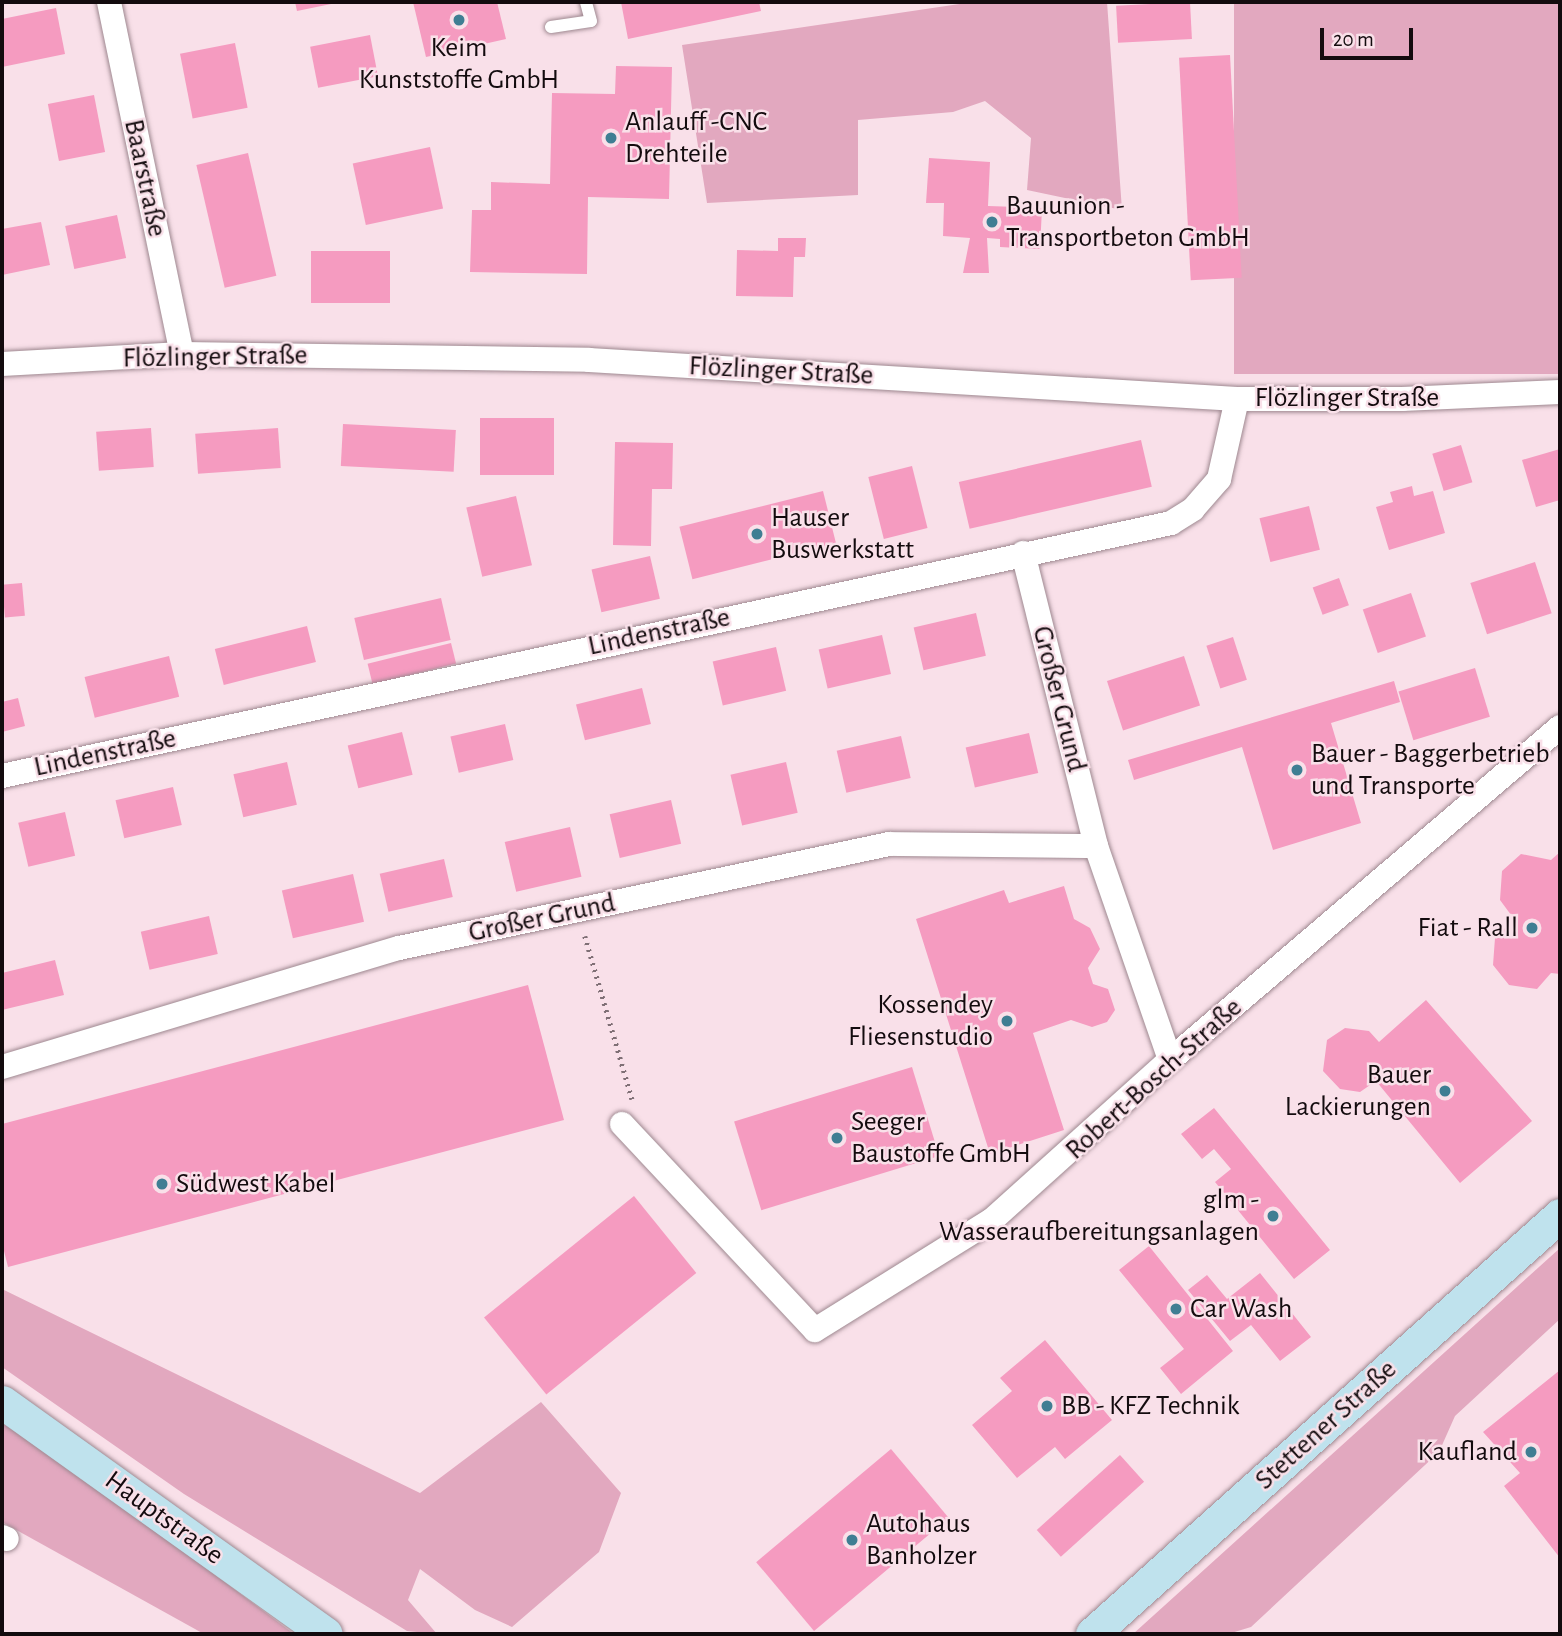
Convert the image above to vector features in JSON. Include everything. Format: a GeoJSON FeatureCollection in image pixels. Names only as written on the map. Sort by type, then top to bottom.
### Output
{"type":"FeatureCollection","features":[{"type":"Feature","properties":{"kind":"street","name":"Baarstraße"},"geometry":{"type":"LineString","coordinates":[[109,2],[182,355]]}},
{"type":"Feature","properties":{"kind":"street","name":"Flözlinger Straße"},"geometry":{"type":"LineString","coordinates":[[2,365],[182,355],[589,360],[1237,399],[1402,399],[1560,392]]}},
{"type":"Feature","properties":{"kind":"street","name":"Lindenstraße"},"geometry":{"type":"LineString","coordinates":[[2,776],[1171,523],[1193,509],[1219,479],[1237,399]]}},
{"type":"Feature","properties":{"kind":"street","name":"Großer Grund"},"geometry":{"type":"LineString","coordinates":[[1023,553],[1096,846],[1170,1060]]}},
{"type":"Feature","properties":{"kind":"street","name":"Robert-Bosch-Straße"},"geometry":{"type":"LineString","coordinates":[[622,1124],[815,1330],[992,1220],[1170,1060],[1560,727]]}},
{"type":"Feature","properties":{"kind":"street","name":"Großer Grund"},"geometry":{"type":"LineString","coordinates":[[2,1068],[399,948],[889,844],[1096,846]]}},
{"type":"Feature","properties":{"kind":"street","name":"Stettener Straße"},"geometry":{"type":"LineString","coordinates":[[1092,1634],[1560,1215]]}},
{"type":"Feature","properties":{"kind":"street","name":"Hauptstraße"},"geometry":{"type":"LineString","coordinates":[[2,1402],[326,1634]]}},
{"type":"Feature","properties":{"kind":"lane"},"geometry":{"type":"LineString","coordinates":[[551,27],[591,21],[586,2]]}},
{"type":"Feature","properties":{"kind":"path"},"geometry":{"type":"LineString","coordinates":[[578,910],[646,1147]]}},
{"type":"Feature","properties":{"kind":"shaded area"},"geometry":{"type":"Polygon","coordinates":[[[973,2],[1107,2],[1122,210],[1027,190],[1031,138],[985,101],[953,112],[858,120],[858,195],[707,203],[682,45],[973,2]]]}},
{"type":"Feature","properties":{"kind":"shaded area"},"geometry":{"type":"Polygon","coordinates":[[[1234,2],[1560,2],[1560,374],[1234,374],[1234,2]]]}},
{"type":"Feature","properties":{"kind":"shaded area"},"geometry":{"type":"Polygon","coordinates":[[[1560,1248],[1560,1319],[1455,1416],[1439,1452],[1251,1627],[1228,1634],[1133,1634],[1560,1248]]]}},
{"type":"Feature","properties":{"kind":"shaded area"},"geometry":{"type":"Polygon","coordinates":[[[2,1289],[420,1493],[541,1402],[621,1493],[599,1552],[512,1627],[475,1610],[420,1569],[408,1600],[437,1634],[407,1631],[184,1494],[2,1367],[2,1289]]]}},
{"type":"Feature","properties":{"kind":"shaded area"},"geometry":{"type":"Polygon","coordinates":[[[2,1423],[143,1521],[294,1634],[204,1634],[2,1522],[2,1423]]]}},
{"type":"Feature","properties":{"kind":"building"},"geometry":{"type":"Polygon","coordinates":[[[295,2],[336,2],[336,3],[297,11],[295,2]]]}},
{"type":"Feature","properties":{"kind":"building","name":"Keim Kunststoffe GmbH"},"geometry":{"type":"Polygon","coordinates":[[[413,2],[497,2],[506,39],[426,57],[413,2]]]}},
{"type":"Feature","properties":{"kind":"building"},"geometry":{"type":"Polygon","coordinates":[[[621,2],[759,2],[761,11],[628,39],[621,2]]]}},
{"type":"Feature","properties":{"kind":"building"},"geometry":{"type":"Polygon","coordinates":[[[1190,2],[1192,39],[1118,43],[1116,6],[1190,2]]]}},
{"type":"Feature","properties":{"kind":"building"},"geometry":{"type":"Polygon","coordinates":[[[56,8],[65,54],[2,67],[2,19],[56,8]]]}},
{"type":"Feature","properties":{"kind":"building"},"geometry":{"type":"Polygon","coordinates":[[[370,35],[378,76],[318,88],[310,47],[370,35]]]}},
{"type":"Feature","properties":{"kind":"building"},"geometry":{"type":"Polygon","coordinates":[[[235,43],[248,108],[193,118],[180,54],[235,43]]]}},
{"type":"Feature","properties":{"kind":"building"},"geometry":{"type":"Polygon","coordinates":[[[1230,55],[1242,278],[1191,280],[1179,58],[1230,55]]]}},
{"type":"Feature","properties":{"kind":"building","name":"Anlauff -CNC Drehteile"},"geometry":{"type":"Polygon","coordinates":[[[616,66],[672,67],[669,199],[588,197],[587,274],[470,272],[472,210],[491,210],[491,182],[550,184],[552,93],[615,94],[616,66]]]}},
{"type":"Feature","properties":{"kind":"building"},"geometry":{"type":"Polygon","coordinates":[[[94,95],[105,152],[59,161],[48,104],[94,95]]]}},
{"type":"Feature","properties":{"kind":"building"},"geometry":{"type":"Polygon","coordinates":[[[430,147],[443,209],[366,225],[353,163],[430,147]]]}},
{"type":"Feature","properties":{"kind":"building"},"geometry":{"type":"Polygon","coordinates":[[[248,153],[276,276],[225,288],[196,165],[248,153]]]}},
{"type":"Feature","properties":{"kind":"building","name":"Bauunion - Transportbeton GmbH"},"geometry":{"type":"Polygon","coordinates":[[[929,158],[990,162],[988,206],[1042,208],[1040,249],[1000,247],[1000,239],[987,238],[989,273],[963,273],[970,238],[943,236],[944,203],[926,203],[929,158]]]}},
{"type":"Feature","properties":{"kind":"building"},"geometry":{"type":"Polygon","coordinates":[[[117,215],[126,258],[74,269],[65,226],[117,215]]]}},
{"type":"Feature","properties":{"kind":"building"},"geometry":{"type":"Polygon","coordinates":[[[41,222],[50,265],[2,275],[2,229],[41,222]]]}},
{"type":"Feature","properties":{"kind":"building"},"geometry":{"type":"Polygon","coordinates":[[[778,238],[806,238],[805,257],[794,257],[793,297],[736,296],[737,250],[778,251],[778,238]]]}},
{"type":"Feature","properties":{"kind":"building"},"geometry":{"type":"Polygon","coordinates":[[[311,251],[390,251],[390,303],[311,303],[311,251]]]}},
{"type":"Feature","properties":{"kind":"building"},"geometry":{"type":"Polygon","coordinates":[[[480,418],[554,418],[554,475],[480,475],[480,418]]]}},
{"type":"Feature","properties":{"kind":"building"},"geometry":{"type":"Polygon","coordinates":[[[343,424],[456,430],[454,472],[341,466],[343,424]]]}},
{"type":"Feature","properties":{"kind":"building"},"geometry":{"type":"Polygon","coordinates":[[[151,428],[154,467],[99,471],[96,432],[151,428]]]}},
{"type":"Feature","properties":{"kind":"building"},"geometry":{"type":"Polygon","coordinates":[[[278,428],[281,468],[198,474],[195,434],[278,428]]]}},
{"type":"Feature","properties":{"kind":"building"},"geometry":{"type":"Polygon","coordinates":[[[1141,440],[1152,487],[970,529],[959,482],[1141,440]]]}},
{"type":"Feature","properties":{"kind":"building"},"geometry":{"type":"Polygon","coordinates":[[[615,442],[673,443],[672,489],[652,489],[651,546],[613,545],[615,442]]]}},
{"type":"Feature","properties":{"kind":"building"},"geometry":{"type":"Polygon","coordinates":[[[1461,445],[1472,482],[1444,491],[1432,454],[1461,445]]]}},
{"type":"Feature","properties":{"kind":"building"},"geometry":{"type":"Polygon","coordinates":[[[1560,449],[1560,500],[1536,507],[1522,460],[1560,449]]]}},
{"type":"Feature","properties":{"kind":"building"},"geometry":{"type":"Polygon","coordinates":[[[912,466],[927,528],[884,539],[868,477],[912,466]]]}},
{"type":"Feature","properties":{"kind":"building"},"geometry":{"type":"Polygon","coordinates":[[[1412,486],[1414,496],[1433,491],[1445,533],[1389,550],[1376,507],[1393,502],[1390,492],[1412,486]]]}},
{"type":"Feature","properties":{"kind":"building","name":"Hauser Buswerkstatt"},"geometry":{"type":"Polygon","coordinates":[[[823,491],[836,543],[692,579],[679,527],[823,491]]]}},
{"type":"Feature","properties":{"kind":"building"},"geometry":{"type":"Polygon","coordinates":[[[516,496],[532,565],[482,577],[466,507],[516,496]]]}},
{"type":"Feature","properties":{"kind":"building"},"geometry":{"type":"Polygon","coordinates":[[[1309,506],[1320,550],[1270,562],[1260,518],[1309,506]]]}},
{"type":"Feature","properties":{"kind":"building"},"geometry":{"type":"Polygon","coordinates":[[[650,556],[660,599],[601,612],[592,569],[650,556]]]}},
{"type":"Feature","properties":{"kind":"building"},"geometry":{"type":"Polygon","coordinates":[[[1535,562],[1552,613],[1487,634],[1470,583],[1535,562]]]}},
{"type":"Feature","properties":{"kind":"building"},"geometry":{"type":"Polygon","coordinates":[[[1339,578],[1349,605],[1323,615],[1313,588],[1339,578]]]}},
{"type":"Feature","properties":{"kind":"building"},"geometry":{"type":"Polygon","coordinates":[[[22,583],[25,616],[5,618],[2,585],[22,583]]]}},
{"type":"Feature","properties":{"kind":"building"},"geometry":{"type":"Polygon","coordinates":[[[1411,593],[1426,636],[1378,653],[1363,610],[1411,593]]]}},
{"type":"Feature","properties":{"kind":"building"},"geometry":{"type":"Polygon","coordinates":[[[441,598],[451,640],[364,660],[354,618],[441,598]]]}},
{"type":"Feature","properties":{"kind":"building"},"geometry":{"type":"Polygon","coordinates":[[[976,613],[986,656],[924,670],[914,627],[976,613]]]}},
{"type":"Feature","properties":{"kind":"building"},"geometry":{"type":"Polygon","coordinates":[[[307,626],[316,662],[224,685],[215,649],[307,626]]]}},
{"type":"Feature","properties":{"kind":"building"},"geometry":{"type":"Polygon","coordinates":[[[882,635],[891,674],[828,689],[819,650],[882,635]]]}},
{"type":"Feature","properties":{"kind":"building"},"geometry":{"type":"Polygon","coordinates":[[[1233,637],[1247,680],[1220,688],[1206,646],[1233,637]]]}},
{"type":"Feature","properties":{"kind":"building"},"geometry":{"type":"Polygon","coordinates":[[[451,643],[456,663],[373,684],[368,664],[451,643]]]}},
{"type":"Feature","properties":{"kind":"building"},"geometry":{"type":"Polygon","coordinates":[[[776,647],[786,691],[723,705],[713,662],[776,647]]]}},
{"type":"Feature","properties":{"kind":"building"},"geometry":{"type":"Polygon","coordinates":[[[169,656],[179,697],[95,718],[85,677],[169,656]]]}},
{"type":"Feature","properties":{"kind":"building"},"geometry":{"type":"Polygon","coordinates":[[[1184,656],[1200,705],[1123,730],[1107,681],[1184,656]]]}},
{"type":"Feature","properties":{"kind":"building"},"geometry":{"type":"Polygon","coordinates":[[[1475,668],[1490,717],[1413,740],[1398,691],[1475,668]]]}},
{"type":"Feature","properties":{"kind":"building","name":"Bauer - Baggerbetrieb und Transporte"},"geometry":{"type":"Polygon","coordinates":[[[1394,681],[1400,702],[1331,723],[1361,823],[1273,850],[1242,747],[1134,780],[1128,760],[1394,681]]]}},
{"type":"Feature","properties":{"kind":"building"},"geometry":{"type":"Polygon","coordinates":[[[642,688],[651,724],[585,740],[576,704],[642,688]]]}},
{"type":"Feature","properties":{"kind":"building"},"geometry":{"type":"Polygon","coordinates":[[[18,698],[25,726],[2,732],[2,702],[18,698]]]}},
{"type":"Feature","properties":{"kind":"building"},"geometry":{"type":"Polygon","coordinates":[[[505,724],[513,760],[459,773],[450,737],[505,724]]]}},
{"type":"Feature","properties":{"kind":"building"},"geometry":{"type":"Polygon","coordinates":[[[402,732],[413,775],[358,788],[348,746],[402,732]]]}},
{"type":"Feature","properties":{"kind":"building"},"geometry":{"type":"Polygon","coordinates":[[[1029,733],[1038,773],[975,788],[966,748],[1029,733]]]}},
{"type":"Feature","properties":{"kind":"building"},"geometry":{"type":"Polygon","coordinates":[[[901,736],[911,778],[846,793],[837,751],[901,736]]]}},
{"type":"Feature","properties":{"kind":"building"},"geometry":{"type":"Polygon","coordinates":[[[287,762],[297,805],[243,817],[233,774],[287,762]]]}},
{"type":"Feature","properties":{"kind":"building"},"geometry":{"type":"Polygon","coordinates":[[[786,762],[798,813],[742,825],[730,775],[786,762]]]}},
{"type":"Feature","properties":{"kind":"building"},"geometry":{"type":"Polygon","coordinates":[[[173,787],[182,825],[124,838],[116,800],[173,787]]]}},
{"type":"Feature","properties":{"kind":"building"},"geometry":{"type":"Polygon","coordinates":[[[671,800],[681,844],[620,858],[610,814],[671,800]]]}},
{"type":"Feature","properties":{"kind":"building"},"geometry":{"type":"Polygon","coordinates":[[[65,812],[75,856],[28,867],[18,823],[65,812]]]}},
{"type":"Feature","properties":{"kind":"building"},"geometry":{"type":"Polygon","coordinates":[[[570,827],[581,877],[516,892],[505,842],[570,827]]]}},
{"type":"Feature","properties":{"kind":"building","name":"Fiat - Rall"},"geometry":{"type":"Polygon","coordinates":[[[1560,852],[1560,974],[1551,973],[1537,989],[1509,985],[1493,965],[1495,938],[1514,919],[1500,900],[1502,871],[1521,854],[1551,860],[1560,852]]]}},
{"type":"Feature","properties":{"kind":"building"},"geometry":{"type":"Polygon","coordinates":[[[444,859],[453,897],[388,912],[380,874],[444,859]]]}},
{"type":"Feature","properties":{"kind":"building"},"geometry":{"type":"Polygon","coordinates":[[[353,874],[364,922],[293,938],[282,890],[353,874]]]}},
{"type":"Feature","properties":{"kind":"building","name":"Kossendey Fliesenstudio"},"geometry":{"type":"Polygon","coordinates":[[[1064,886],[1074,919],[1090,928],[1100,949],[1088,968],[1093,984],[1108,989],[1115,1010],[1107,1022],[1092,1027],[1071,1020],[1033,1033],[1064,1130],[990,1154],[916,919],[1004,890],[1009,903],[1064,886]]]}},
{"type":"Feature","properties":{"kind":"building"},"geometry":{"type":"Polygon","coordinates":[[[209,916],[218,954],[150,970],[141,932],[209,916]]]}},
{"type":"Feature","properties":{"kind":"building"},"geometry":{"type":"Polygon","coordinates":[[[55,960],[64,995],[2,1010],[2,973],[55,960]]]}},
{"type":"Feature","properties":{"kind":"building","name":"Südwest Kabel"},"geometry":{"type":"Polygon","coordinates":[[[528,985],[564,1120],[8,1267],[2,1243],[2,1124],[528,985]]]}},
{"type":"Feature","properties":{"kind":"building","name":"Bauer Lackierungen"},"geometry":{"type":"Polygon","coordinates":[[[1426,1000],[1532,1121],[1460,1183],[1376,1081],[1360,1092],[1340,1089],[1323,1071],[1327,1040],[1345,1028],[1369,1031],[1379,1042],[1426,1000]]]}},
{"type":"Feature","properties":{"kind":"building","name":"Seeger Baustoffe GmbH"},"geometry":{"type":"Polygon","coordinates":[[[912,1067],[939,1156],[761,1210],[734,1121],[912,1067]]]}},
{"type":"Feature","properties":{"kind":"building","name":"glm - Wasseraufbereitungsanlagen"},"geometry":{"type":"Polygon","coordinates":[[[1214,1108],[1330,1250],[1294,1279],[1215,1182],[1231,1169],[1214,1149],[1202,1159],[1181,1134],[1214,1108]]]}},
{"type":"Feature","properties":{"kind":"building"},"geometry":{"type":"Polygon","coordinates":[[[634,1196],[696,1273],[546,1394],[484,1317],[634,1196]]]}},
{"type":"Feature","properties":{"kind":"building","name":"Car Wash"},"geometry":{"type":"Polygon","coordinates":[[[1149,1246],[1233,1351],[1181,1394],[1160,1368],[1184,1349],[1119,1270],[1149,1246]]]}},
{"type":"Feature","properties":{"kind":"building"},"geometry":{"type":"Polygon","coordinates":[[[1260,1273],[1311,1337],[1280,1361],[1251,1325],[1230,1341],[1188,1290],[1207,1275],[1227,1299],[1260,1273]]]}},
{"type":"Feature","properties":{"kind":"building","name":"BB - KFZ Technik"},"geometry":{"type":"Polygon","coordinates":[[[1045,1340],[1112,1420],[1065,1459],[1055,1447],[1017,1478],[972,1425],[1012,1391],[1000,1378],[1045,1340]]]}},
{"type":"Feature","properties":{"kind":"building","name":"Kaufland"},"geometry":{"type":"Polygon","coordinates":[[[1560,1370],[1560,1558],[1504,1486],[1520,1473],[1483,1432],[1560,1370]]]}},
{"type":"Feature","properties":{"kind":"building","name":"Autohaus Banholzer"},"geometry":{"type":"Polygon","coordinates":[[[891,1449],[949,1518],[814,1631],[756,1562],[891,1449]]]}},
{"type":"Feature","properties":{"kind":"building"},"geometry":{"type":"Polygon","coordinates":[[[1120,1455],[1144,1482],[1061,1557],[1037,1530],[1120,1455]]]}},
{"type":"Feature","properties":{"kind":"place","name":"Keim Kunststoffe GmbH"},"geometry":{"type":"Point","coordinates":[459,20]}},
{"type":"Feature","properties":{"kind":"place","name":"Anlauff -CNC Drehteile"},"geometry":{"type":"Point","coordinates":[611,138]}},
{"type":"Feature","properties":{"kind":"place","name":"Bauunion - Transportbeton GmbH"},"geometry":{"type":"Point","coordinates":[992,222]}},
{"type":"Feature","properties":{"kind":"place","name":"Hauser Buswerkstatt"},"geometry":{"type":"Point","coordinates":[757,534]}},
{"type":"Feature","properties":{"kind":"place","name":"Bauer - Baggerbetrieb und Transporte"},"geometry":{"type":"Point","coordinates":[1297,770]}},
{"type":"Feature","properties":{"kind":"place","name":"Fiat - Rall"},"geometry":{"type":"Point","coordinates":[1532,928]}},
{"type":"Feature","properties":{"kind":"place","name":"Kossendey Fliesenstudio"},"geometry":{"type":"Point","coordinates":[1007,1021]}},
{"type":"Feature","properties":{"kind":"place","name":"Bauer Lackierungen"},"geometry":{"type":"Point","coordinates":[1445,1091]}},
{"type":"Feature","properties":{"kind":"place","name":"Seeger Baustoffe GmbH"},"geometry":{"type":"Point","coordinates":[837,1138]}},
{"type":"Feature","properties":{"kind":"place","name":"Südwest Kabel"},"geometry":{"type":"Point","coordinates":[162,1184]}},
{"type":"Feature","properties":{"kind":"place","name":"glm - Wasseraufbereitungsanlagen"},"geometry":{"type":"Point","coordinates":[1273,1216]}},
{"type":"Feature","properties":{"kind":"place","name":"Car Wash"},"geometry":{"type":"Point","coordinates":[1176,1309]}},
{"type":"Feature","properties":{"kind":"place","name":"BB - KFZ Technik"},"geometry":{"type":"Point","coordinates":[1047,1406]}},
{"type":"Feature","properties":{"kind":"place","name":"Kaufland"},"geometry":{"type":"Point","coordinates":[1531,1452]}},
{"type":"Feature","properties":{"kind":"place","name":"Autohaus Banholzer"},"geometry":{"type":"Point","coordinates":[852,1540]}}]}
